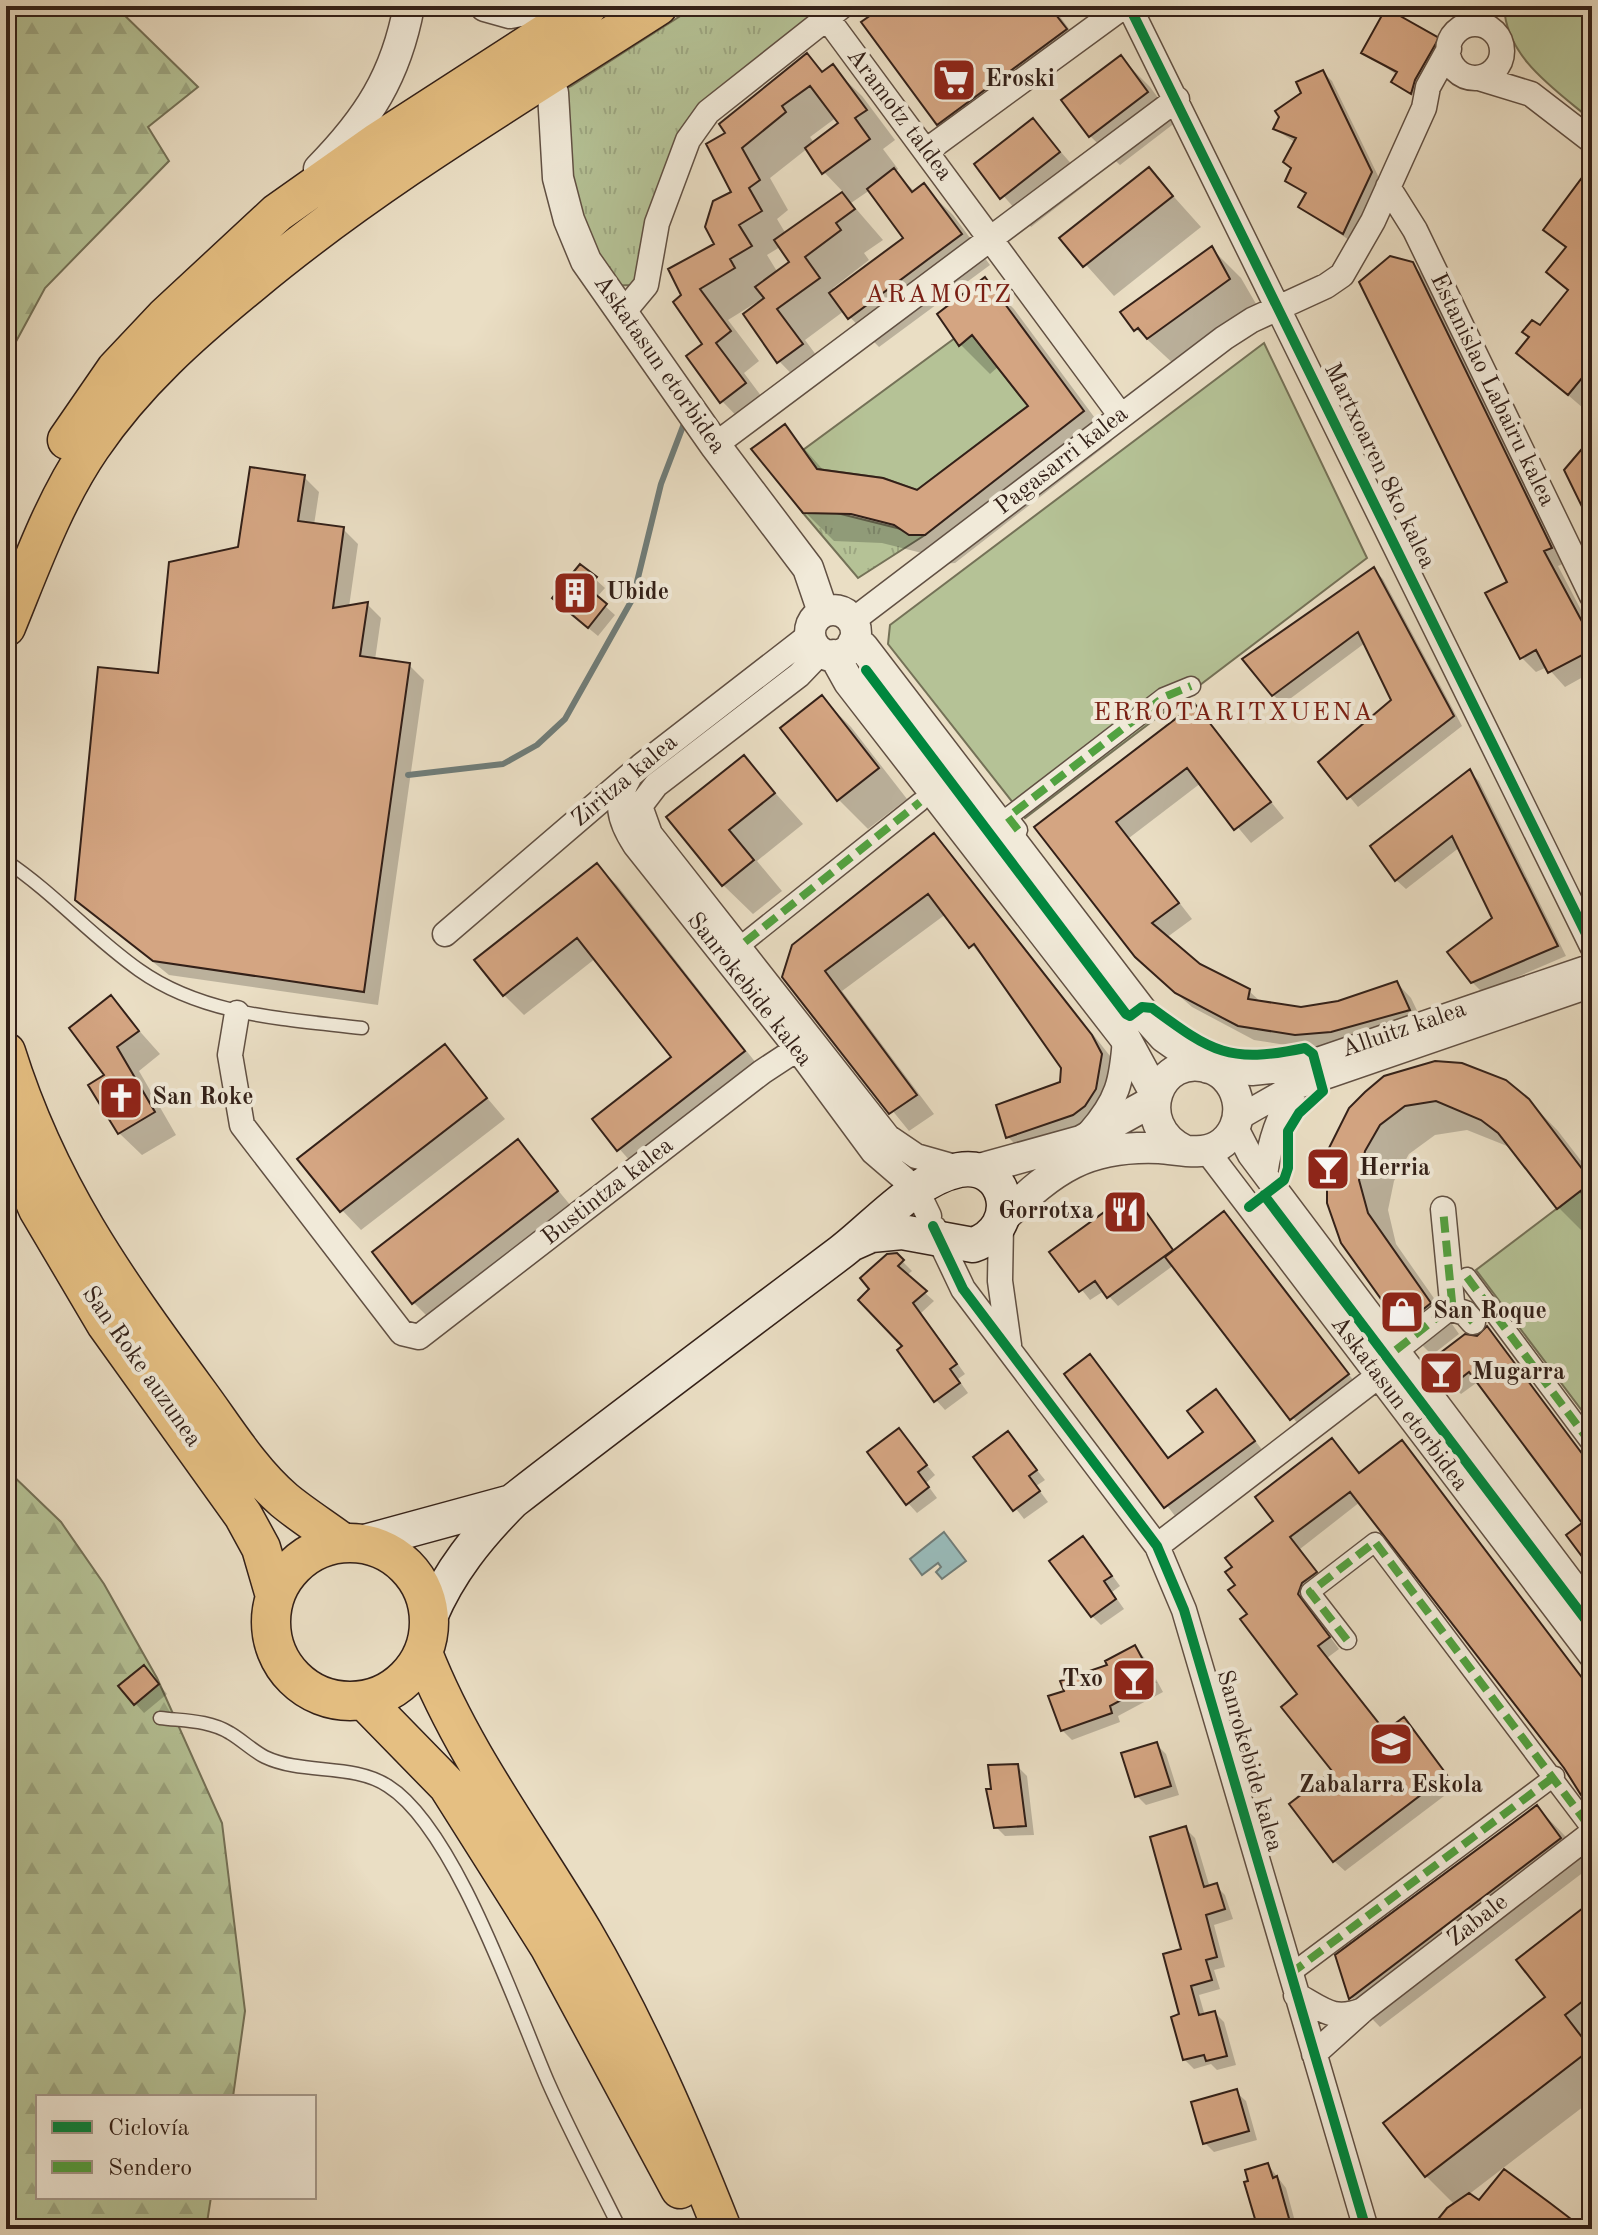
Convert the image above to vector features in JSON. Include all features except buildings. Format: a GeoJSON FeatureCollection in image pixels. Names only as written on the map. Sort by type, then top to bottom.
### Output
{"type":"FeatureCollection","features":[{"type":"Feature","properties":{"kind":"main road"},"geometry":{"type":"LineString","coordinates":[[6,561],[17,532],[70,435],[116,369],[165,317],[277,213],[376,143],[588,6]]}},
{"type":"Feature","properties":{"kind":"main road"},"geometry":{"type":"LineString","coordinates":[[6,627],[41,541],[91,448],[138,387],[188,336],[296,246],[376,189],[658,6]]}},
{"type":"Feature","properties":{"kind":"main road"},"geometry":{"type":"LineString","coordinates":[[6,1052],[27,1118],[77,1219],[139,1312],[238,1446],[282,1499],[352,1543],[387,1552],[409,1568],[423,1591],[426,1635],[451,1716],[585,1935],[642,2043],[722,2229]]}},
{"type":"Feature","properties":{"kind":"main road","name":"San Roke auzunea"},"geometry":{"type":"LineString","coordinates":[[6,1136],[38,1209],[106,1324],[243,1515],[261,1548],[275,1596]]}},
{"type":"Feature","properties":{"kind":"main road"},"geometry":{"type":"LineString","coordinates":[[862,1233],[885,1233],[943,1204],[987,1175],[1002,1193],[1002,1221],[984,1241],[961,1245],[943,1204]]}},
{"type":"Feature","properties":{"kind":"main road"},"geometry":{"type":"LineString","coordinates":[[513,1501],[314,1551],[290,1570],[275,1596],[271,1623],[276,1650],[290,1674],[311,1691],[337,1700],[364,1700],[389,1692],[409,1675],[442,1588],[478,1536],[513,1501],[862,1233],[943,1204]]}},
{"type":"Feature","properties":{"kind":"main road"},"geometry":{"type":"LineString","coordinates":[[364,1700],[448,1786],[494,1856],[612,2058],[700,2229]]}},
{"type":"Feature","properties":{"kind":"street"},"geometry":{"type":"LineString","coordinates":[[277,213],[349,138],[384,89],[409,6]]}},
{"type":"Feature","properties":{"kind":"street"},"geometry":{"type":"LineString","coordinates":[[485,6],[510,13],[547,6]]}},
{"type":"Feature","properties":{"kind":"street","name":"Martxoaren 8ko kalea"},"geometry":{"type":"LineString","coordinates":[[926,151],[1126,6],[1177,99],[1592,946]]}},
{"type":"Feature","properties":{"kind":"street","name":"Aramotz taldea"},"geometry":{"type":"LineString","coordinates":[[621,315],[646,285],[657,223],[688,140],[708,112],[834,12],[926,151],[991,238]]}},
{"type":"Feature","properties":{"kind":"street"},"geometry":{"type":"LineString","coordinates":[[1545,103],[1478,15],[1460,28],[1449,49],[1450,61],[1472,77],[1515,87],[1545,103],[1592,141]]}},
{"type":"Feature","properties":{"kind":"street"},"geometry":{"type":"LineString","coordinates":[[1424,108],[1442,88],[1487,75],[1500,63],[1502,46]]}},
{"type":"Feature","properties":{"kind":"street","name":"Pagasarri kalea"},"geometry":{"type":"LineString","coordinates":[[832,636],[1224,338],[1342,275],[1357,253],[1424,108],[1428,87],[1449,49]]}},
{"type":"Feature","properties":{"kind":"street","name":"Askatasun etorbidea"},"geometry":{"type":"LineString","coordinates":[[553,93],[558,178],[569,220],[586,261],[715,445],[808,568],[849,682],[1125,1038],[1155,1098]]}},
{"type":"Feature","properties":{"kind":"street"},"geometry":{"type":"LineString","coordinates":[[715,445],[1177,99]]}},
{"type":"Feature","properties":{"kind":"street","name":"Estanislao Labairu kalea"},"geometry":{"type":"LineString","coordinates":[[1388,187],[1415,230],[1592,596]]}},
{"type":"Feature","properties":{"kind":"street"},"geometry":{"type":"LineString","coordinates":[[991,238],[1121,416]]}},
{"type":"Feature","properties":{"kind":"street","name":"Askatasun etorbidea"},"geometry":{"type":"LineString","coordinates":[[832,636],[863,647],[1147,1018],[1164,1037],[1210,1069]]}},
{"type":"Feature","properties":{"kind":"street","name":"Ziritza kalea"},"geometry":{"type":"LineString","coordinates":[[445,934],[630,776],[832,636]]}},
{"type":"Feature","properties":{"kind":"street","name":"Ziritza kalea"},"geometry":{"type":"LineString","coordinates":[[645,796],[799,675],[832,636]]}},
{"type":"Feature","properties":{"kind":"street"},"geometry":{"type":"LineString","coordinates":[[1018,830],[1008,817],[1164,697],[1191,686]]}},
{"type":"Feature","properties":{"kind":"street","name":"Sanrokebide kalea"},"geometry":{"type":"LineString","coordinates":[[630,776],[622,790],[618,809],[622,825],[797,1049],[873,1152],[943,1204]]}},
{"type":"Feature","properties":{"kind":"street","name":"Sanrokebide kalea"},"geometry":{"type":"LineString","coordinates":[[645,796],[640,806],[641,816],[650,834],[888,1137],[916,1156],[943,1204],[963,1289],[994,1333],[1009,1345],[1157,1546],[1184,1610],[1366,2229]]}},
{"type":"Feature","properties":{"kind":"street"},"geometry":{"type":"LineString","coordinates":[[745,942],[920,802]]}},
{"type":"Feature","properties":{"kind":"street","name":"Alluitz kalea"},"geometry":{"type":"LineString","coordinates":[[1210,1069],[1252,1073],[1291,1069],[1592,966]]}},
{"type":"Feature","properties":{"kind":"street","name":"Alluitz kalea"},"geometry":{"type":"LineString","coordinates":[[1237,1123],[1270,1098],[1297,1087],[1592,985]]}},
{"type":"Feature","properties":{"kind":"street","name":"Bustintza kalea"},"geometry":{"type":"LineString","coordinates":[[237,1013],[230,1055],[242,1125],[402,1333],[419,1337],[762,1072],[797,1049]]}},
{"type":"Feature","properties":{"kind":"street"},"geometry":{"type":"LineString","coordinates":[[1081,1141],[1115,1100],[1122,1076],[1125,1038]]}},
{"type":"Feature","properties":{"kind":"street"},"geometry":{"type":"LineString","coordinates":[[1009,1345],[1000,1281],[1002,1221],[1047,1177],[1067,1164],[1114,1151],[1195,1150],[1226,1140],[1237,1123],[1237,1097],[1232,1086],[1210,1069],[1182,1069],[1162,1084],[1155,1098],[1157,1125],[1163,1136],[1195,1150]]}},
{"type":"Feature","properties":{"kind":"street"},"geometry":{"type":"LineString","coordinates":[[1265,1175],[1271,1138],[1281,1111],[1297,1087]]}},
{"type":"Feature","properties":{"kind":"street"},"geometry":{"type":"LineString","coordinates":[[943,1204],[1081,1141],[1155,1098]]}},
{"type":"Feature","properties":{"kind":"street","name":"Askatasun etorbidea"},"geometry":{"type":"LineString","coordinates":[[1237,1123],[1265,1175],[1592,1609]]}},
{"type":"Feature","properties":{"kind":"street","name":"Askatasun etorbidea"},"geometry":{"type":"LineString","coordinates":[[1195,1150],[1378,1375],[1592,1657]]}},
{"type":"Feature","properties":{"kind":"street"},"geometry":{"type":"LineString","coordinates":[[862,1233],[884,1190],[883,1177],[873,1152]]}},
{"type":"Feature","properties":{"kind":"street"},"geometry":{"type":"LineString","coordinates":[[1157,1546],[1378,1375],[1449,1308],[1452,1302],[1443,1209]]}},
{"type":"Feature","properties":{"kind":"street"},"geometry":{"type":"LineString","coordinates":[[1467,1277],[1592,1445]]}},
{"type":"Feature","properties":{"kind":"street"},"geometry":{"type":"LineString","coordinates":[[1449,1308],[1465,1313],[1473,1322]]}},
{"type":"Feature","properties":{"kind":"street"},"geometry":{"type":"LineString","coordinates":[[1347,1640],[1310,1592],[1375,1542],[1555,1776],[1589,1839]]}},
{"type":"Feature","properties":{"kind":"street"},"geometry":{"type":"LineString","coordinates":[[1364,2009],[1346,2016],[1335,2016],[1293,1984],[1555,1776]]}},
{"type":"Feature","properties":{"kind":"street","name":"Zabale"},"geometry":{"type":"LineString","coordinates":[[1314,2054],[1364,2009],[1589,1839]]}},
{"type":"Feature","properties":{"kind":"lane"},"geometry":{"type":"LineString","coordinates":[[6,861],[32,879],[142,972],[237,1013],[362,1028]]}},
{"type":"Feature","properties":{"kind":"lane"},"geometry":{"type":"LineString","coordinates":[[160,1718],[211,1723],[264,1757],[374,1779],[390,1786],[410,1805],[444,1853],[492,1944],[549,2084],[620,2229]]}},
{"type":"Feature","properties":{"kind":"green space"},"geometry":{"type":"Polygon","coordinates":[[[6,6],[115,6],[198,87],[148,127],[169,161],[45,288],[6,360],[6,6]]]}},
{"type":"Feature","properties":{"kind":"green space"},"geometry":{"type":"Polygon","coordinates":[[[696,6],[842,6],[708,112],[650,263],[633,285],[602,286],[586,261],[553,94],[571,86],[696,6]]]}},
{"type":"Feature","properties":{"kind":"green space"},"geometry":{"type":"Polygon","coordinates":[[[1504,6],[1592,6],[1592,113],[1589,118],[1547,83],[1522,56],[1513,41],[1504,6]]]}},
{"type":"Feature","properties":{"kind":"green space"},"geometry":{"type":"Polygon","coordinates":[[[972,335],[1028,406],[917,490],[883,478],[817,469],[803,450],[955,338],[959,346],[972,335]]]}},
{"type":"Feature","properties":{"kind":"green space"},"geometry":{"type":"Polygon","coordinates":[[[1264,343],[1367,558],[1025,818],[888,644],[890,625],[1264,343]]]}},
{"type":"Feature","properties":{"kind":"green space"},"geometry":{"type":"Polygon","coordinates":[[[829,511],[925,535],[858,578],[803,513],[829,511]]]}},
{"type":"Feature","properties":{"kind":"green space"},"geometry":{"type":"Polygon","coordinates":[[[1580,1191],[1592,1205],[1592,1424],[1476,1270],[1580,1191]]]}},
{"type":"Feature","properties":{"kind":"green space"},"geometry":{"type":"Polygon","coordinates":[[[6,1469],[61,1522],[104,1584],[157,1678],[222,1823],[245,2011],[233,2095],[36,2095],[36,2199],[211,2199],[206,2229],[6,2229],[6,1469]]]}},
{"type":"Feature","properties":{"kind":"water"},"geometry":{"type":"Polygon","coordinates":[[[944,1532],[966,1561],[942,1579],[936,1572],[941,1567],[938,1563],[922,1575],[910,1559],[944,1532]]]}},
{"type":"Feature","properties":{"kind":"waterway"},"geometry":{"type":"LineString","coordinates":[[408,775],[503,764],[537,745],[565,719],[633,598],[661,484],[685,421]]}},
{"type":"Feature","properties":{"kind":"marked path"},"geometry":{"type":"LineString","coordinates":[[1018,830],[1008,817],[1164,697],[1191,686]]}},
{"type":"Feature","properties":{"kind":"marked path"},"geometry":{"type":"LineString","coordinates":[[745,942],[920,802]]}},
{"type":"Feature","properties":{"kind":"marked path"},"geometry":{"type":"LineString","coordinates":[[1396,1350],[1449,1308],[1452,1302],[1443,1209]]}},
{"type":"Feature","properties":{"kind":"marked path"},"geometry":{"type":"LineString","coordinates":[[1467,1277],[1592,1445]]}},
{"type":"Feature","properties":{"kind":"marked path"},"geometry":{"type":"LineString","coordinates":[[1449,1308],[1465,1313],[1473,1322]]}},
{"type":"Feature","properties":{"kind":"marked path"},"geometry":{"type":"LineString","coordinates":[[1347,1640],[1310,1592],[1375,1542],[1592,1830]]}},
{"type":"Feature","properties":{"kind":"marked path"},"geometry":{"type":"LineString","coordinates":[[1290,1974],[1555,1776]]}},
{"type":"Feature","properties":{"kind":"cycle path"},"geometry":{"type":"LineString","coordinates":[[1129,6],[1592,946]]}},
{"type":"Feature","properties":{"kind":"cycle path"},"geometry":{"type":"LineString","coordinates":[[866,670],[1126,1014],[1130,1016],[1142,1007],[1152,1008],[1206,1044],[1239,1054],[1257,1055],[1305,1048],[1313,1054],[1323,1091],[1299,1113],[1288,1131],[1288,1168],[1284,1180],[1249,1207]]}},
{"type":"Feature","properties":{"kind":"cycle path"},"geometry":{"type":"LineString","coordinates":[[1264,1195],[1592,1628]]}},
{"type":"Feature","properties":{"kind":"cycle path"},"geometry":{"type":"LineString","coordinates":[[933,1226],[963,1289],[1157,1546],[1184,1610],[1366,2229]]}},
{"type":"Feature","properties":{"kind":"place","name":"Eroski"},"geometry":{"type":"Point","coordinates":[954,80]}},
{"type":"Feature","properties":{"kind":"place","name":"Ubide"},"geometry":{"type":"Point","coordinates":[575,593]}},
{"type":"Feature","properties":{"kind":"place","name":"San Roke"},"geometry":{"type":"Point","coordinates":[121,1098]}},
{"type":"Feature","properties":{"kind":"place","name":"Herria"},"geometry":{"type":"Point","coordinates":[1328,1169]}},
{"type":"Feature","properties":{"kind":"place","name":"Gorrotxa"},"geometry":{"type":"Point","coordinates":[1125,1212]}},
{"type":"Feature","properties":{"kind":"place","name":"San Roque"},"geometry":{"type":"Point","coordinates":[1402,1312]}},
{"type":"Feature","properties":{"kind":"place","name":"Mugarra"},"geometry":{"type":"Point","coordinates":[1441,1373]}},
{"type":"Feature","properties":{"kind":"place","name":"Txo"},"geometry":{"type":"Point","coordinates":[1134,1680]}},
{"type":"Feature","properties":{"kind":"place","name":"Zabalarra Eskola"},"geometry":{"type":"Point","coordinates":[1391,1744]}},
{"type":"Feature","properties":{"kind":"district","name":"ARAMOTZ"},"geometry":{"type":"Point","coordinates":[939,295]}},
{"type":"Feature","properties":{"kind":"district","name":"ERROTARITXUENA"},"geometry":{"type":"Point","coordinates":[1234,713]}}]}
